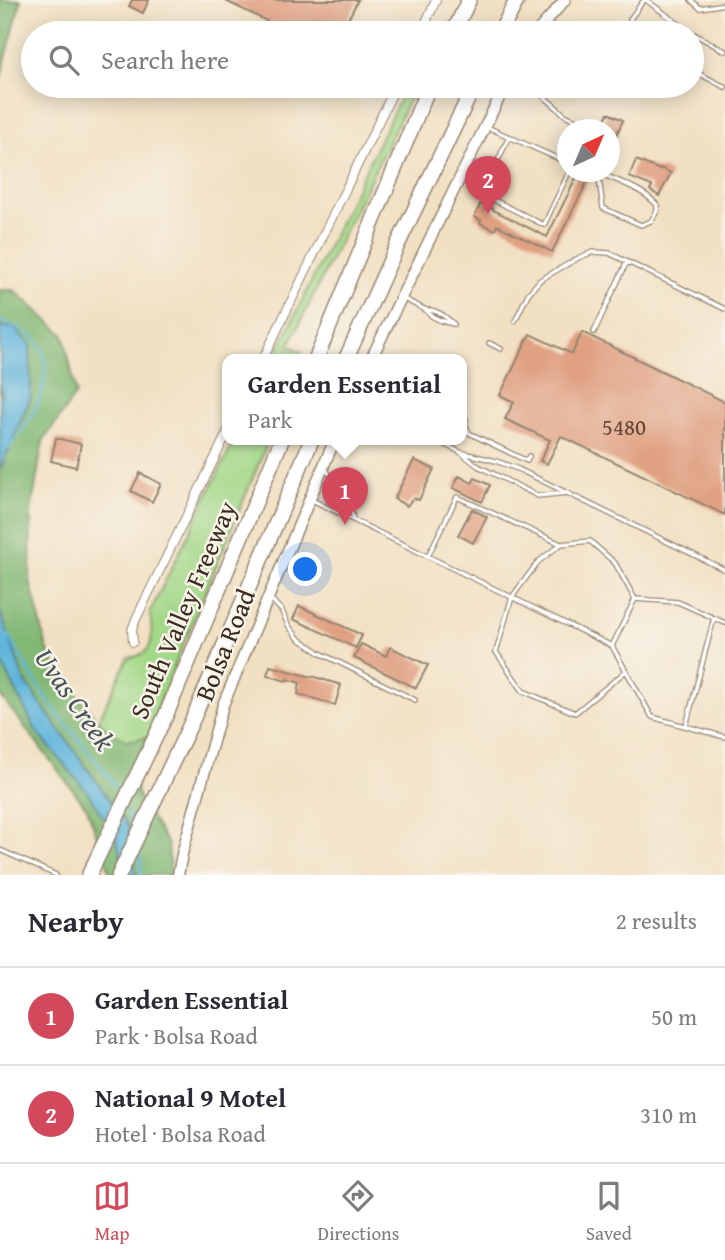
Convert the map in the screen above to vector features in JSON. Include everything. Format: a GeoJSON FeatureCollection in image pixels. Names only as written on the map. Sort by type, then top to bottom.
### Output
{"type":"FeatureCollection","features":[{"type":"Feature","properties":{"kind":"highway"},"geometry":{"type":"LineString","coordinates":[[459,21],[469,0]]}},
{"type":"Feature","properties":{"kind":"highway"},"geometry":{"type":"LineString","coordinates":[[506,21],[517,0]]}},
{"type":"Feature","properties":{"kind":"highway"},"geometry":{"type":"LineString","coordinates":[[318,354],[424,98]]}},
{"type":"Feature","properties":{"kind":"highway"},"geometry":{"type":"LineString","coordinates":[[348,354],[468,98]]}},
{"type":"Feature","properties":{"kind":"highway","name":"South Valley Freeway"},"geometry":{"type":"LineString","coordinates":[[89,875],[181,680],[279,445]]}},
{"type":"Feature","properties":{"kind":"highway","name":"South Valley Freeway"},"geometry":{"type":"LineString","coordinates":[[121,872],[208,685],[309,445]]}},
{"type":"Feature","properties":{"kind":"main road"},"geometry":{"type":"LineString","coordinates":[[547,21],[565,0]]}},
{"type":"Feature","properties":{"kind":"main road"},"geometry":{"type":"LineString","coordinates":[[373,354],[499,98]]}},
{"type":"Feature","properties":{"kind":"main road","name":"Bolsa Road"},"geometry":{"type":"LineString","coordinates":[[178,875],[223,705],[333,445]]}},
{"type":"Feature","properties":{"kind":"street"},"geometry":{"type":"LineString","coordinates":[[426,21],[436,0]]}},
{"type":"Feature","properties":{"kind":"street"},"geometry":{"type":"LineString","coordinates":[[265,354],[390,98]]}},
{"type":"Feature","properties":{"kind":"street"},"geometry":{"type":"LineString","coordinates":[[133,642],[132,630],[136,619],[222,443]]}},
{"type":"Feature","properties":{"kind":"lane"},"geometry":{"type":"LineString","coordinates":[[631,21],[645,0],[675,21]]}},
{"type":"Feature","properties":{"kind":"lane"},"geometry":{"type":"LineString","coordinates":[[691,0],[700,8],[725,4]]}},
{"type":"Feature","properties":{"kind":"lane"},"geometry":{"type":"LineString","coordinates":[[704,40],[725,51]]}},
{"type":"Feature","properties":{"kind":"lane"},"geometry":{"type":"LineString","coordinates":[[704,76],[725,87]]}},
{"type":"Feature","properties":{"kind":"lane"},"geometry":{"type":"LineString","coordinates":[[546,98],[573,119]]}},
{"type":"Feature","properties":{"kind":"lane"},"geometry":{"type":"LineString","coordinates":[[485,126],[557,158]]}},
{"type":"Feature","properties":{"kind":"lane"},"geometry":{"type":"LineString","coordinates":[[509,137],[481,194],[544,225],[564,182]]}},
{"type":"Feature","properties":{"kind":"lane"},"geometry":{"type":"LineString","coordinates":[[597,172],[653,200],[657,211],[651,221],[641,225],[603,208],[597,172]]}},
{"type":"Feature","properties":{"kind":"lane"},"geometry":{"type":"LineString","coordinates":[[515,321],[533,286],[593,252],[609,253],[725,310]]}},
{"type":"Feature","properties":{"kind":"lane"},"geometry":{"type":"LineString","coordinates":[[594,332],[627,262]]}},
{"type":"Feature","properties":{"kind":"lane"},"geometry":{"type":"LineString","coordinates":[[400,297],[426,310],[432,310],[454,324],[429,315],[426,310]]}},
{"type":"Feature","properties":{"kind":"lane"},"geometry":{"type":"LineString","coordinates":[[489,342],[501,349]]}},
{"type":"Feature","properties":{"kind":"lane"},"geometry":{"type":"LineString","coordinates":[[467,429],[469,433],[527,461],[529,456]]}},
{"type":"Feature","properties":{"kind":"lane"},"geometry":{"type":"LineString","coordinates":[[445,445],[460,452],[507,465],[725,570]]}},
{"type":"Feature","properties":{"kind":"lane"},"geometry":{"type":"LineString","coordinates":[[460,452],[478,466],[538,496],[567,493]]}},
{"type":"Feature","properties":{"kind":"lane"},"geometry":{"type":"LineString","coordinates":[[324,467],[350,504],[354,519]]}},
{"type":"Feature","properties":{"kind":"lane"},"geometry":{"type":"LineString","coordinates":[[429,556],[457,497],[561,544],[590,541],[615,563],[635,599]]}},
{"type":"Feature","properties":{"kind":"lane"},"geometry":{"type":"LineString","coordinates":[[310,499],[612,646],[652,717],[725,737]]}},
{"type":"Feature","properties":{"kind":"lane"},"geometry":{"type":"LineString","coordinates":[[561,544],[538,562],[512,597],[496,652],[523,691],[575,713],[626,671]]}},
{"type":"Feature","properties":{"kind":"lane"},"geometry":{"type":"LineString","coordinates":[[268,596],[282,611],[298,638],[320,653],[415,700]]}},
{"type":"Feature","properties":{"kind":"lane"},"geometry":{"type":"LineString","coordinates":[[635,599],[678,602],[725,623]]}},
{"type":"Feature","properties":{"kind":"lane"},"geometry":{"type":"LineString","coordinates":[[612,646],[635,599]]}},
{"type":"Feature","properties":{"kind":"lane"},"geometry":{"type":"LineString","coordinates":[[686,726],[714,618]]}},
{"type":"Feature","properties":{"kind":"lane"},"geometry":{"type":"LineString","coordinates":[[0,850],[56,875]]}},
{"type":"Feature","properties":{"kind":"green space"},"geometry":{"type":"Polygon","coordinates":[[[0,0],[21,0],[0,81],[0,0]]]}},
{"type":"Feature","properties":{"kind":"green space"},"geometry":{"type":"Polygon","coordinates":[[[400,98],[410,98],[289,345],[302,354],[276,354],[400,98]]]}},
{"type":"Feature","properties":{"kind":"green space"},"geometry":{"type":"Polygon","coordinates":[[[0,290],[14,290],[64,335],[76,394],[43,441],[31,512],[30,581],[47,649],[57,669],[109,731],[127,741],[148,737],[134,771],[137,794],[168,845],[171,875],[111,875],[87,808],[0,695],[0,290]]]}},
{"type":"Feature","properties":{"kind":"green space"},"geometry":{"type":"Polygon","coordinates":[[[232,445],[267,445],[157,708],[148,737],[127,741],[98,721],[128,658],[138,656],[149,648],[152,636],[150,612],[232,445]]]}},
{"type":"Feature","properties":{"kind":"water"},"geometry":{"type":"Polygon","coordinates":[[[0,326],[14,328],[30,344],[31,397],[0,470],[2,393],[0,326]]]}},
{"type":"Feature","properties":{"kind":"water"},"geometry":{"type":"Polygon","coordinates":[[[0,610],[24,680],[129,827],[136,875],[127,875],[116,839],[86,790],[36,731],[2,663],[0,610]]]}},
{"type":"Feature","properties":{"kind":"building"},"geometry":{"type":"Polygon","coordinates":[[[132,0],[149,0],[143,13],[129,6],[132,0]]]}},
{"type":"Feature","properties":{"kind":"building"},"geometry":{"type":"Polygon","coordinates":[[[224,0],[358,0],[347,21],[267,21],[224,0]]]}},
{"type":"Feature","properties":{"kind":"building"},"geometry":{"type":"Polygon","coordinates":[[[608,113],[623,120],[620,127],[620,119],[605,119],[608,113]]]}},
{"type":"Feature","properties":{"kind":"building"},"geometry":{"type":"Polygon","coordinates":[[[636,160],[671,173],[659,196],[650,190],[652,186],[629,177],[636,160]]]}},
{"type":"Feature","properties":{"kind":"building"},"geometry":{"type":"Polygon","coordinates":[[[574,182],[587,182],[552,252],[497,225],[495,230],[474,217],[485,200],[492,204],[490,207],[495,211],[547,237],[574,182]]]}},
{"type":"Feature","properties":{"kind":"building"},"geometry":{"type":"Polygon","coordinates":[[[582,332],[725,402],[725,515],[561,436],[547,464],[540,461],[550,440],[505,419],[514,402],[500,395],[530,334],[572,354],[582,332]]]}},
{"type":"Feature","properties":{"kind":"building"},"geometry":{"type":"Polygon","coordinates":[[[56,438],[81,444],[76,467],[51,461],[56,438]]]}},
{"type":"Feature","properties":{"kind":"building"},"geometry":{"type":"Polygon","coordinates":[[[414,460],[434,469],[419,500],[413,498],[407,506],[394,499],[414,460]]]}},
{"type":"Feature","properties":{"kind":"building"},"geometry":{"type":"Polygon","coordinates":[[[140,473],[161,484],[152,502],[131,491],[140,473]]]}},
{"type":"Feature","properties":{"kind":"building"},"geometry":{"type":"Polygon","coordinates":[[[459,476],[472,483],[475,478],[490,485],[482,502],[453,488],[459,476]]]}},
{"type":"Feature","properties":{"kind":"building"},"geometry":{"type":"Polygon","coordinates":[[[472,509],[487,517],[473,543],[458,535],[472,509]]]}},
{"type":"Feature","properties":{"kind":"building"},"geometry":{"type":"Polygon","coordinates":[[[299,606],[362,635],[356,648],[293,619],[299,606]]]}},
{"type":"Feature","properties":{"kind":"building"},"geometry":{"type":"Polygon","coordinates":[[[361,644],[386,656],[390,647],[428,665],[416,688],[354,658],[361,644]]]}},
{"type":"Feature","properties":{"kind":"building"},"geometry":{"type":"Polygon","coordinates":[[[270,666],[341,685],[335,705],[298,694],[300,683],[267,675],[270,666]]]}},
{"type":"Feature","properties":{"kind":"waterway","name":"Uvas Creek"},"geometry":{"type":"LineString","coordinates":[[0,321],[30,335],[38,343],[45,359],[44,379],[36,408],[9,448]]}},
{"type":"Feature","properties":{"kind":"waterway","name":"Uvas Creek"},"geometry":{"type":"LineString","coordinates":[[8,635],[47,700],[121,795]]}},
{"type":"Feature","properties":{"kind":"waterway"},"geometry":{"type":"LineString","coordinates":[[127,811],[133,831]]}},
{"type":"Feature","properties":{"kind":"waterway","name":"Uvas Creek"},"geometry":{"type":"LineString","coordinates":[[139,847],[142,875]]}},
{"type":"Feature","properties":{"kind":"place","name":"National 9 Motel"},"geometry":{"type":"Point","coordinates":[488,214]}},
{"type":"Feature","properties":{"kind":"place","name":"Garden Essential"},"geometry":{"type":"Point","coordinates":[345,525]}}]}
